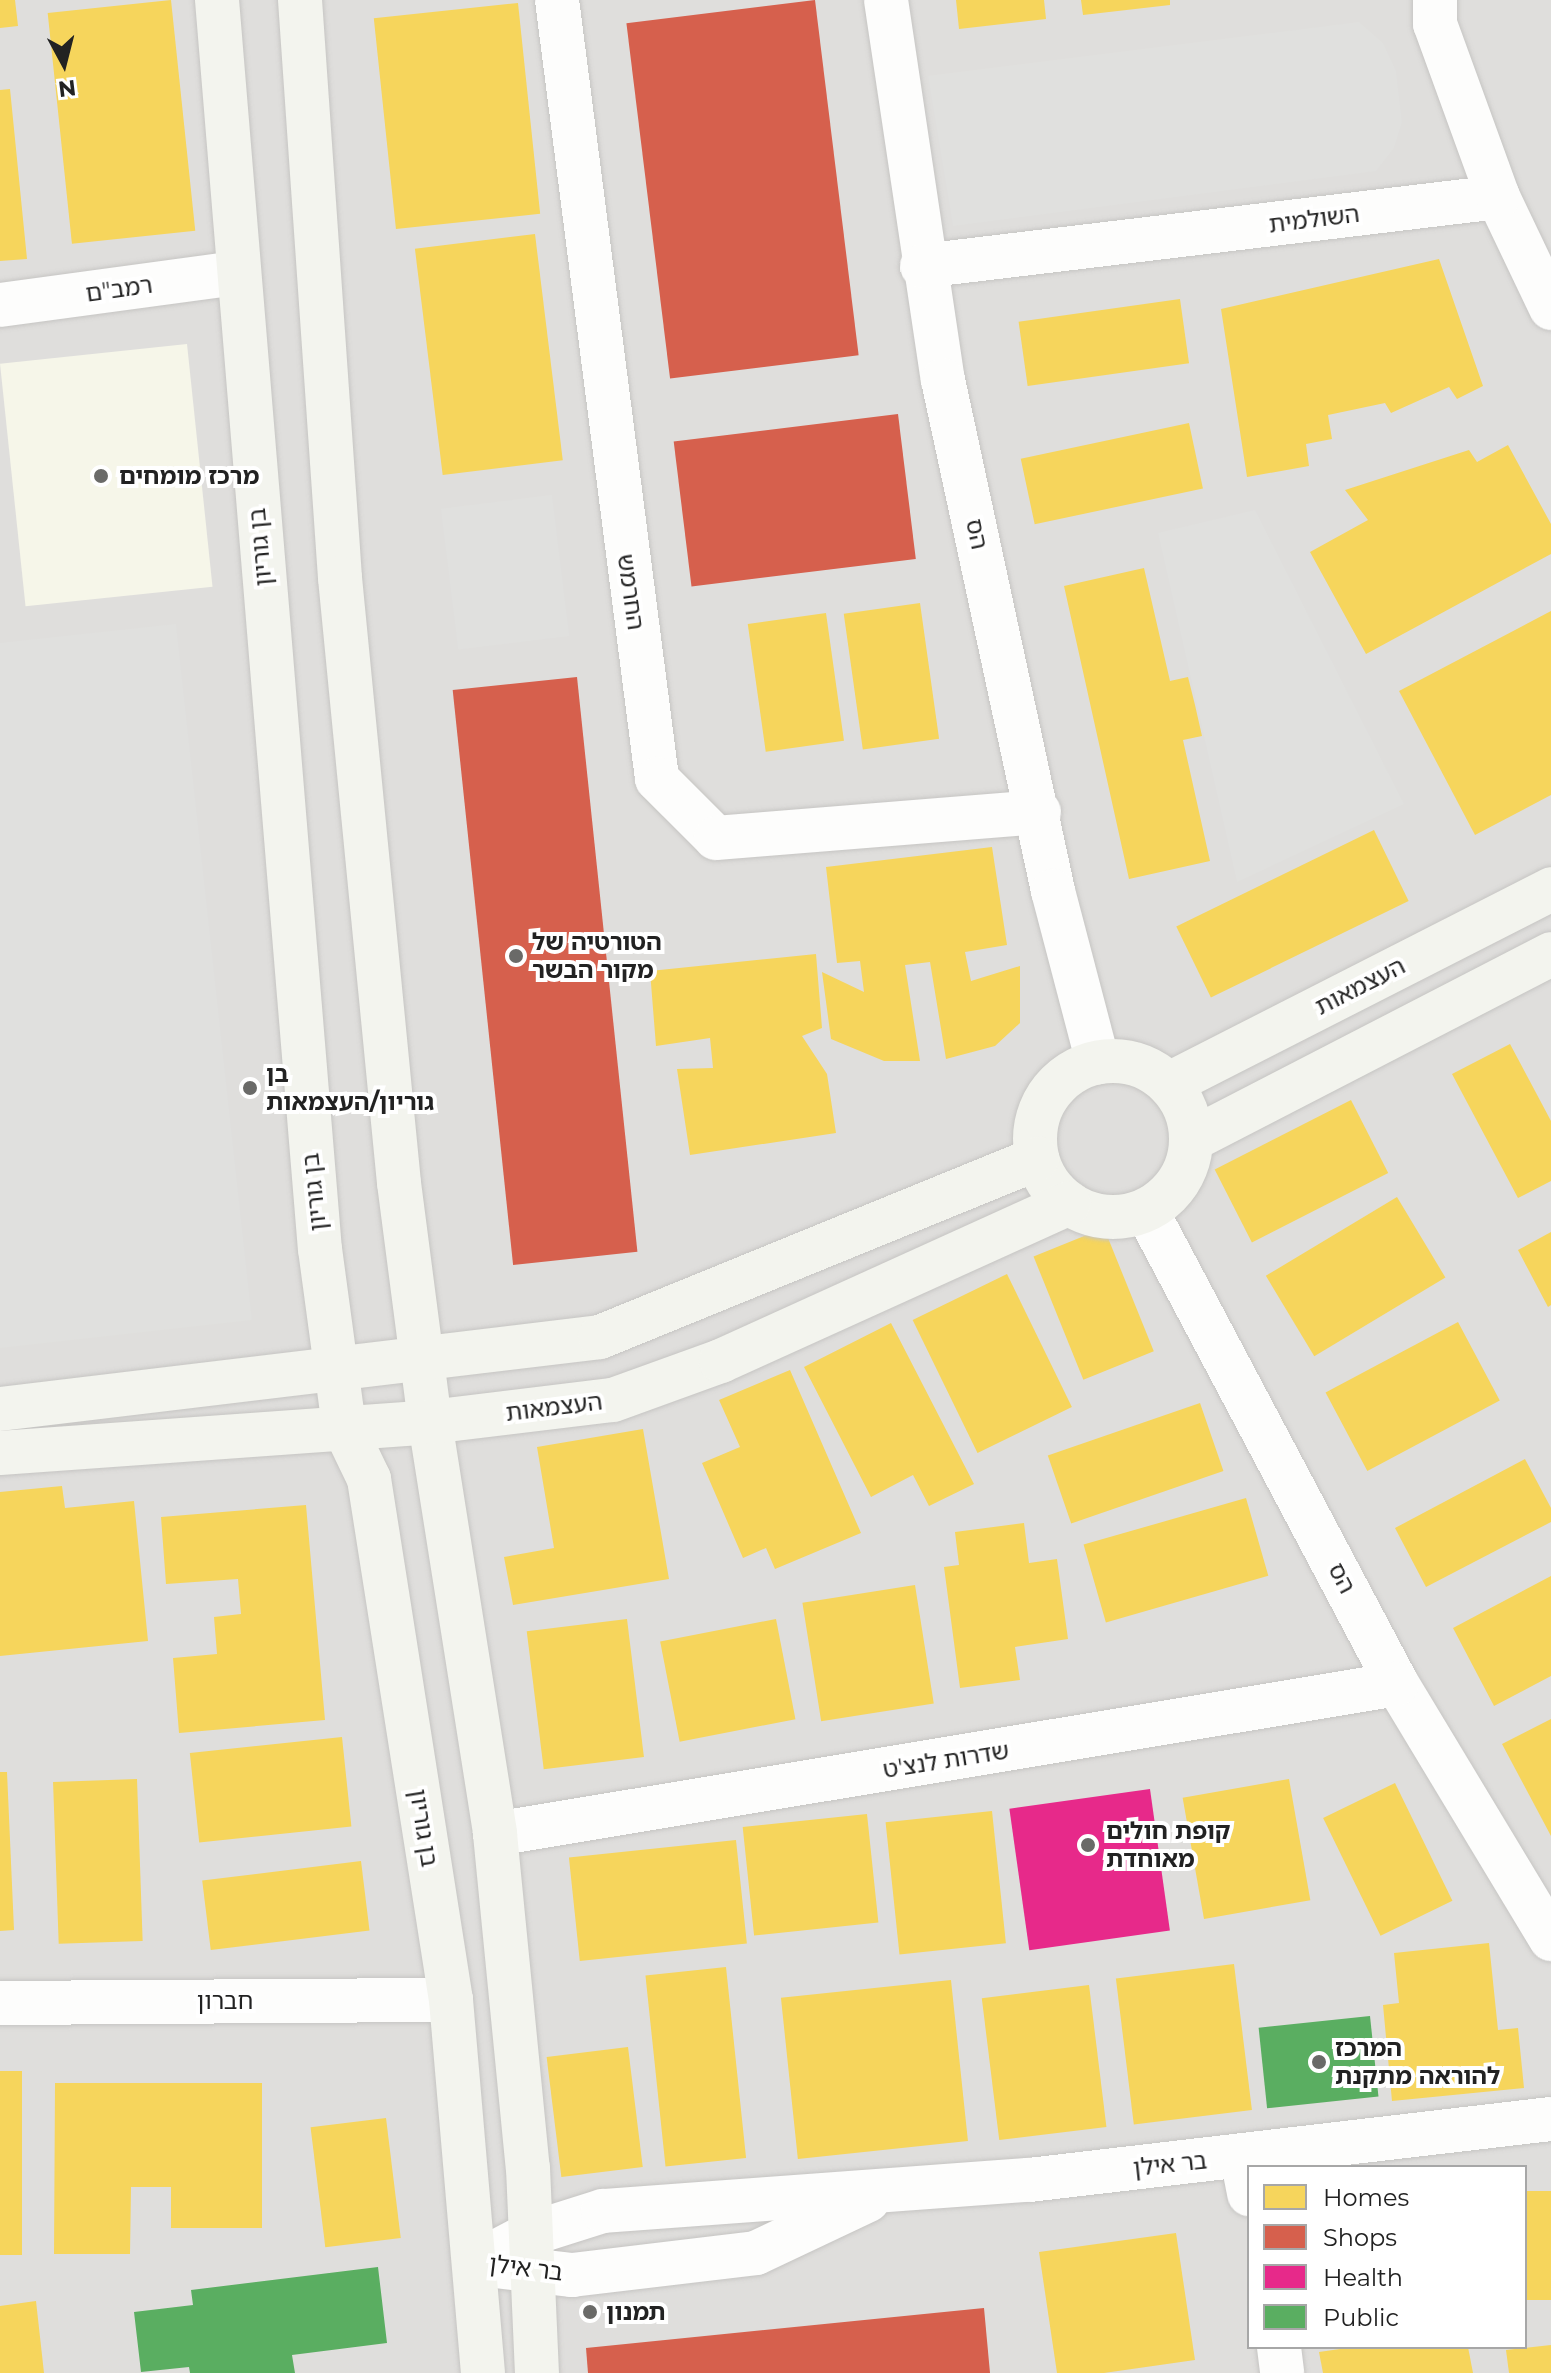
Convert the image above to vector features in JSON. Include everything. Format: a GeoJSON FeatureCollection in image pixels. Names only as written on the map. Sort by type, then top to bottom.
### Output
{"type":"FeatureCollection","features":[{"type":"Feature","properties":{"kind":"street","name":"בן גוריון"},"geometry":{"type":"LineString","coordinates":[[217,0],[304,1090],[344,1427],[369,1479],[451,2000],[477,2262],[483,2373]]}},
{"type":"Feature","properties":{"kind":"street"},"geometry":{"type":"LineString","coordinates":[[300,0],[340,578],[399,1183],[430,1422],[495,1834],[537,2373]]}},
{"type":"Feature","properties":{"kind":"street","name":"החרמש"},"geometry":{"type":"LineString","coordinates":[[557,0],[657,779],[716,838],[1039,812]]}},
{"type":"Feature","properties":{"kind":"street","name":"הס"},"geometry":{"type":"LineString","coordinates":[[886,0],[922,266],[1039,812],[1098,1062]]}},
{"type":"Feature","properties":{"kind":"street"},"geometry":{"type":"LineString","coordinates":[[1435,0],[1435,24],[1498,197],[1551,308]]}},
{"type":"Feature","properties":{"kind":"street","name":"השולמית"},"geometry":{"type":"LineString","coordinates":[[922,266],[1498,197]]}},
{"type":"Feature","properties":{"kind":"street","name":"רמב\"ם"},"geometry":{"type":"LineString","coordinates":[[0,305],[238,273]]}},
{"type":"Feature","properties":{"kind":"street","name":"העצמאות"},"geometry":{"type":"LineString","coordinates":[[1169,1084],[1551,889]]}},
{"type":"Feature","properties":{"kind":"street"},"geometry":{"type":"LineString","coordinates":[[1191,1140],[1551,954]]}},
{"type":"Feature","properties":{"kind":"street"},"geometry":{"type":"LineString","coordinates":[[1098,1062],[1136,1064],[1169,1084],[1189,1120],[1191,1140],[1179,1181],[1146,1210],[1121,1217],[1093,1215],[1054,1192],[1037,1159],[1037,1117],[1046,1097],[1060,1081],[1098,1062]]}},
{"type":"Feature","properties":{"kind":"street"},"geometry":{"type":"LineString","coordinates":[[0,1409],[337,1366],[423,1359],[600,1337],[1037,1159]]}},
{"type":"Feature","properties":{"kind":"street","name":"העצמאות"},"geometry":{"type":"LineString","coordinates":[[0,1453],[430,1422],[613,1400],[721,1361],[1069,1203]]}},
{"type":"Feature","properties":{"kind":"street","name":"הס"},"geometry":{"type":"LineString","coordinates":[[1146,1210],[1397,1684],[1551,1939]]}},
{"type":"Feature","properties":{"kind":"street","name":"שדרות לנצ'ט"},"geometry":{"type":"LineString","coordinates":[[495,1834],[1397,1684]]}},
{"type":"Feature","properties":{"kind":"street","name":"חברון"},"geometry":{"type":"LineString","coordinates":[[0,2003],[451,2000]]}},
{"type":"Feature","properties":{"kind":"street","name":"בר אילן"},"geometry":{"type":"LineString","coordinates":[[1300,2165],[1551,2119]]}},
{"type":"Feature","properties":{"kind":"street","name":"בר אילן"},"geometry":{"type":"LineString","coordinates":[[477,2262],[530,2254],[603,2211],[885,2192],[1245,2175]]}},
{"type":"Feature","properties":{"kind":"street","name":"בר אילן"},"geometry":{"type":"LineString","coordinates":[[530,2254],[572,2275],[756,2253],[885,2192]]}},
{"type":"Feature","properties":{"kind":"street"},"geometry":{"type":"LineString","coordinates":[[1279,2349],[1282,2373]]}},
{"type":"Feature","properties":{"kind":"shaded area"},"geometry":{"type":"Polygon","coordinates":[[[0,0],[1551,0],[1551,2373],[0,2373],[0,0]]]}},
{"type":"Feature","properties":{"kind":"shaded area"},"geometry":{"type":"Polygon","coordinates":[[[1359,22],[1383,43],[1396,71],[1402,122],[1394,148],[1376,171],[953,226],[928,76],[1359,22]]]}},
{"type":"Feature","properties":{"kind":"shaded area","name":"מרכז מומחים"},"geometry":{"type":"Polygon","coordinates":[[[187,344],[213,587],[26,606],[0,364],[187,344]]]}},
{"type":"Feature","properties":{"kind":"shaded area"},"geometry":{"type":"Polygon","coordinates":[[[552,495],[569,636],[458,650],[441,509],[552,495]]]}},
{"type":"Feature","properties":{"kind":"shaded area"},"geometry":{"type":"Polygon","coordinates":[[[1255,510],[1404,804],[1237,882],[1158,533],[1255,510]]]}},
{"type":"Feature","properties":{"kind":"shaded area"},"geometry":{"type":"Polygon","coordinates":[[[176,624],[252,1320],[0,1348],[0,643],[176,624]]]}},
{"type":"Feature","properties":{"kind":"building: Homes"},"geometry":{"type":"Polygon","coordinates":[[[0,0],[15,0],[18,26],[0,28],[0,0]]]}},
{"type":"Feature","properties":{"kind":"building: Homes"},"geometry":{"type":"Polygon","coordinates":[[[171,0],[195,231],[72,244],[48,13],[171,0]]]}},
{"type":"Feature","properties":{"kind":"building: Homes"},"geometry":{"type":"Polygon","coordinates":[[[956,0],[1044,0],[1046,19],[959,29],[956,0]]]}},
{"type":"Feature","properties":{"kind":"building: Homes"},"geometry":{"type":"Polygon","coordinates":[[[1081,0],[1170,0],[1170,5],[1083,15],[1081,0]]]}},
{"type":"Feature","properties":{"kind":"building: Homes"},"geometry":{"type":"Polygon","coordinates":[[[518,3],[540,214],[396,229],[374,18],[518,3]]]}},
{"type":"Feature","properties":{"kind":"building: Homes"},"geometry":{"type":"Polygon","coordinates":[[[10,89],[27,259],[0,261],[0,90],[10,89]]]}},
{"type":"Feature","properties":{"kind":"building: Homes"},"geometry":{"type":"Polygon","coordinates":[[[535,234],[563,460],[443,475],[415,249],[535,234]]]}},
{"type":"Feature","properties":{"kind":"building: Homes"},"geometry":{"type":"Polygon","coordinates":[[[1439,259],[1483,386],[1457,399],[1449,387],[1391,413],[1385,403],[1328,415],[1332,439],[1306,444],[1309,466],[1247,477],[1221,309],[1439,259]]]}},
{"type":"Feature","properties":{"kind":"building: Homes"},"geometry":{"type":"Polygon","coordinates":[[[1180,299],[1189,363],[1028,386],[1019,322],[1180,299]]]}},
{"type":"Feature","properties":{"kind":"building: Homes"},"geometry":{"type":"Polygon","coordinates":[[[1189,423],[1203,489],[1035,524],[1021,459],[1189,423]]]}},
{"type":"Feature","properties":{"kind":"building: Homes"},"geometry":{"type":"Polygon","coordinates":[[[1508,445],[1551,524],[1551,554],[1366,654],[1310,552],[1368,520],[1345,490],[1469,450],[1477,462],[1508,445]]]}},
{"type":"Feature","properties":{"kind":"building: Homes"},"geometry":{"type":"Polygon","coordinates":[[[1144,568],[1170,681],[1188,677],[1202,736],[1183,740],[1210,861],[1129,879],[1064,586],[1144,568]]]}},
{"type":"Feature","properties":{"kind":"building: Homes"},"geometry":{"type":"Polygon","coordinates":[[[920,603],[939,739],[863,749],[844,614],[920,603]]]}},
{"type":"Feature","properties":{"kind":"building: Homes"},"geometry":{"type":"Polygon","coordinates":[[[1551,611],[1551,795],[1475,835],[1399,691],[1551,611]]]}},
{"type":"Feature","properties":{"kind":"building: Homes"},"geometry":{"type":"Polygon","coordinates":[[[826,613],[844,741],[766,752],[748,624],[826,613]]]}},
{"type":"Feature","properties":{"kind":"building: Homes"},"geometry":{"type":"Polygon","coordinates":[[[1374,830],[1409,901],[1211,997],[1176,926],[1374,830]]]}},
{"type":"Feature","properties":{"kind":"building: Homes"},"geometry":{"type":"Polygon","coordinates":[[[992,847],[1007,945],[965,952],[971,981],[1020,966],[1020,1023],[995,1046],[946,1059],[930,962],[905,965],[920,1061],[884,1061],[831,1039],[822,972],[864,992],[860,961],[837,963],[826,867],[992,847]]]}},
{"type":"Feature","properties":{"kind":"building: Homes"},"geometry":{"type":"Polygon","coordinates":[[[816,954],[822,1028],[802,1036],[827,1074],[836,1133],[690,1155],[677,1069],[713,1068],[710,1038],[656,1046],[650,971],[816,954]]]}},
{"type":"Feature","properties":{"kind":"building: Homes"},"geometry":{"type":"Polygon","coordinates":[[[1510,1044],[1551,1121],[1551,1181],[1518,1198],[1452,1074],[1510,1044]]]}},
{"type":"Feature","properties":{"kind":"building: Homes"},"geometry":{"type":"Polygon","coordinates":[[[1351,1100],[1388,1173],[1252,1243],[1215,1169],[1351,1100]]]}},
{"type":"Feature","properties":{"kind":"building: Homes"},"geometry":{"type":"Polygon","coordinates":[[[1397,1197],[1445,1278],[1314,1356],[1266,1276],[1397,1197]]]}},
{"type":"Feature","properties":{"kind":"building: Homes"},"geometry":{"type":"Polygon","coordinates":[[[1104,1228],[1154,1351],[1083,1380],[1034,1256],[1104,1228]]]}},
{"type":"Feature","properties":{"kind":"building: Homes"},"geometry":{"type":"Polygon","coordinates":[[[1551,1232],[1551,1305],[1548,1307],[1518,1250],[1551,1232]]]}},
{"type":"Feature","properties":{"kind":"building: Homes"},"geometry":{"type":"Polygon","coordinates":[[[1007,1274],[1072,1407],[978,1453],[913,1320],[1007,1274]]]}},
{"type":"Feature","properties":{"kind":"building: Homes"},"geometry":{"type":"Polygon","coordinates":[[[1458,1322],[1500,1401],[1367,1471],[1326,1392],[1458,1322]]]}},
{"type":"Feature","properties":{"kind":"building: Homes"},"geometry":{"type":"Polygon","coordinates":[[[891,1323],[974,1484],[929,1506],[913,1475],[871,1497],[804,1367],[891,1323]]]}},
{"type":"Feature","properties":{"kind":"building: Homes"},"geometry":{"type":"Polygon","coordinates":[[[790,1370],[861,1533],[775,1569],[766,1548],[743,1558],[702,1463],[740,1447],[719,1400],[790,1370]]]}},
{"type":"Feature","properties":{"kind":"building: Homes"},"geometry":{"type":"Polygon","coordinates":[[[1200,1403],[1223,1471],[1071,1523],[1048,1455],[1200,1403]]]}},
{"type":"Feature","properties":{"kind":"building: Homes"},"geometry":{"type":"Polygon","coordinates":[[[643,1429],[669,1579],[513,1605],[504,1557],[554,1548],[537,1447],[643,1429]]]}},
{"type":"Feature","properties":{"kind":"building: Homes"},"geometry":{"type":"Polygon","coordinates":[[[1525,1459],[1551,1508],[1551,1522],[1426,1587],[1395,1528],[1525,1459]]]}},
{"type":"Feature","properties":{"kind":"building: Homes"},"geometry":{"type":"Polygon","coordinates":[[[62,1486],[65,1508],[134,1501],[148,1641],[0,1656],[0,1492],[62,1486]]]}},
{"type":"Feature","properties":{"kind":"building: Homes"},"geometry":{"type":"Polygon","coordinates":[[[1246,1498],[1268,1576],[1106,1622],[1084,1545],[1246,1498]]]}},
{"type":"Feature","properties":{"kind":"building: Homes"},"geometry":{"type":"Polygon","coordinates":[[[306,1505],[325,1720],[179,1733],[173,1658],[217,1654],[214,1617],[241,1614],[238,1579],[166,1584],[161,1517],[306,1505]]]}},
{"type":"Feature","properties":{"kind":"building: Homes"},"geometry":{"type":"Polygon","coordinates":[[[1024,1523],[1029,1563],[1057,1559],[1068,1639],[1015,1647],[1020,1680],[960,1688],[944,1567],[959,1565],[955,1532],[1024,1523]]]}},
{"type":"Feature","properties":{"kind":"building: Homes"},"geometry":{"type":"Polygon","coordinates":[[[1551,1576],[1551,1676],[1494,1706],[1453,1628],[1551,1576]]]}},
{"type":"Feature","properties":{"kind":"building: Homes"},"geometry":{"type":"Polygon","coordinates":[[[915,1585],[934,1704],[821,1721],[802,1603],[915,1585]]]}},
{"type":"Feature","properties":{"kind":"building: Homes"},"geometry":{"type":"Polygon","coordinates":[[[627,1619],[644,1757],[544,1769],[527,1631],[627,1619]]]}},
{"type":"Feature","properties":{"kind":"building: Homes"},"geometry":{"type":"Polygon","coordinates":[[[776,1619],[795,1719],[680,1742],[660,1642],[776,1619]]]}},
{"type":"Feature","properties":{"kind":"building: Homes"},"geometry":{"type":"Polygon","coordinates":[[[1551,1719],[1551,1836],[1502,1744],[1551,1719]]]}},
{"type":"Feature","properties":{"kind":"building: Homes"},"geometry":{"type":"Polygon","coordinates":[[[342,1737],[351,1827],[199,1842],[190,1753],[342,1737]]]}},
{"type":"Feature","properties":{"kind":"building: Homes"},"geometry":{"type":"Polygon","coordinates":[[[0,1772],[7,1772],[14,1930],[0,1931],[0,1772]]]}},
{"type":"Feature","properties":{"kind":"building: Homes"},"geometry":{"type":"Polygon","coordinates":[[[137,1779],[143,1941],[59,1944],[53,1782],[137,1779]]]}},
{"type":"Feature","properties":{"kind":"building: Homes"},"geometry":{"type":"Polygon","coordinates":[[[1289,1779],[1310,1900],[1204,1919],[1183,1798],[1289,1779]]]}},
{"type":"Feature","properties":{"kind":"building: Homes"},"geometry":{"type":"Polygon","coordinates":[[[1395,1783],[1452,1901],[1381,1936],[1323,1818],[1395,1783]]]}},
{"type":"Feature","properties":{"kind":"building: Homes"},"geometry":{"type":"Polygon","coordinates":[[[992,1811],[1006,1943],[899,1954],[886,1822],[992,1811]]]}},
{"type":"Feature","properties":{"kind":"building: Homes"},"geometry":{"type":"Polygon","coordinates":[[[867,1814],[878,1922],[754,1935],[743,1827],[867,1814]]]}},
{"type":"Feature","properties":{"kind":"building: Homes"},"geometry":{"type":"Polygon","coordinates":[[[736,1840],[747,1943],[580,1961],[569,1858],[736,1840]]]}},
{"type":"Feature","properties":{"kind":"building: Homes"},"geometry":{"type":"Polygon","coordinates":[[[361,1861],[370,1930],[211,1950],[202,1880],[361,1861]]]}},
{"type":"Feature","properties":{"kind":"building: Homes"},"geometry":{"type":"Polygon","coordinates":[[[1489,1943],[1498,2030],[1518,2028],[1524,2088],[1392,2101],[1383,2005],[1399,2003],[1394,1953],[1489,1943]]]}},
{"type":"Feature","properties":{"kind":"building: Homes"},"geometry":{"type":"Polygon","coordinates":[[[1234,1964],[1252,2110],[1134,2124],[1116,1979],[1234,1964]]]}},
{"type":"Feature","properties":{"kind":"building: Homes"},"geometry":{"type":"Polygon","coordinates":[[[726,1967],[746,2158],[666,2166],[645,1975],[726,1967]]]}},
{"type":"Feature","properties":{"kind":"building: Homes"},"geometry":{"type":"Polygon","coordinates":[[[951,1980],[968,2141],[798,2159],[781,1998],[951,1980]]]}},
{"type":"Feature","properties":{"kind":"building: Homes"},"geometry":{"type":"Polygon","coordinates":[[[1089,1985],[1106,2127],[999,2140],[982,1998],[1089,1985]]]}},
{"type":"Feature","properties":{"kind":"building: Homes"},"geometry":{"type":"Polygon","coordinates":[[[628,2047],[643,2167],[561,2177],[547,2057],[628,2047]]]}},
{"type":"Feature","properties":{"kind":"building: Homes"},"geometry":{"type":"Polygon","coordinates":[[[0,2071],[22,2071],[22,2255],[0,2255],[0,2071]]]}},
{"type":"Feature","properties":{"kind":"building: Homes"},"geometry":{"type":"Polygon","coordinates":[[[55,2083],[262,2083],[262,2228],[171,2228],[171,2187],[131,2187],[130,2254],[54,2254],[55,2083]]]}},
{"type":"Feature","properties":{"kind":"building: Homes"},"geometry":{"type":"Polygon","coordinates":[[[386,2118],[401,2238],[325,2247],[311,2127],[386,2118]]]}},
{"type":"Feature","properties":{"kind":"building: Homes"},"geometry":{"type":"Polygon","coordinates":[[[1527,2191],[1551,2191],[1551,2300],[1527,2300],[1527,2191]]]}},
{"type":"Feature","properties":{"kind":"building: Homes"},"geometry":{"type":"Polygon","coordinates":[[[1176,2233],[1195,2360],[1104,2373],[1057,2373],[1039,2252],[1176,2233]]]}},
{"type":"Feature","properties":{"kind":"building: Homes"},"geometry":{"type":"Polygon","coordinates":[[[36,2301],[44,2373],[0,2373],[0,2306],[36,2301]]]}},
{"type":"Feature","properties":{"kind":"building: Homes"},"geometry":{"type":"Polygon","coordinates":[[[857,2336],[862,2373],[797,2373],[794,2344],[857,2336]]]}},
{"type":"Feature","properties":{"kind":"building: Homes"},"geometry":{"type":"Polygon","coordinates":[[[1551,2345],[1551,2373],[1509,2373],[1506,2350],[1551,2345]]]}},
{"type":"Feature","properties":{"kind":"building: Homes"},"geometry":{"type":"Polygon","coordinates":[[[1340,2349],[1468,2349],[1473,2373],[1323,2373],[1319,2352],[1340,2349]]]}},
{"type":"Feature","properties":{"kind":"building: Shops"},"geometry":{"type":"Polygon","coordinates":[[[815,0],[859,355],[670,378],[626,23],[815,0]]]}},
{"type":"Feature","properties":{"kind":"building: Shops"},"geometry":{"type":"Polygon","coordinates":[[[898,414],[916,559],[691,586],[674,442],[898,414]]]}},
{"type":"Feature","properties":{"kind":"building: Shops"},"geometry":{"type":"Polygon","coordinates":[[[577,677],[637,1252],[513,1265],[453,690],[577,677]]]}},
{"type":"Feature","properties":{"kind":"building: Shops"},"geometry":{"type":"Polygon","coordinates":[[[984,2308],[990,2373],[588,2373],[586,2348],[984,2308]]]}},
{"type":"Feature","properties":{"kind":"building: Health"},"geometry":{"type":"Polygon","coordinates":[[[1150,1789],[1170,1931],[1029,1950],[1009,1809],[1150,1789]]]}},
{"type":"Feature","properties":{"kind":"building: Public","name":"המרכז להוראה מתקנת"},"geometry":{"type":"Polygon","coordinates":[[[1370,2016],[1378,2097],[1267,2108],[1259,2028],[1370,2016]]]}},
{"type":"Feature","properties":{"kind":"building: Public"},"geometry":{"type":"Polygon","coordinates":[[[378,2267],[387,2343],[292,2355],[295,2373],[190,2373],[189,2367],[141,2372],[134,2312],[193,2305],[191,2290],[378,2267]]]}},
{"type":"Feature","properties":{"kind":"place","name":"מרכז מומחים"},"geometry":{"type":"Point","coordinates":[101,476]}},
{"type":"Feature","properties":{"kind":"place","name":"הטורטיה של מקור הבשר"},"geometry":{"type":"Point","coordinates":[516,956]}},
{"type":"Feature","properties":{"kind":"place","name":"בן גוריון/העצמאות"},"geometry":{"type":"Point","coordinates":[250,1088]}},
{"type":"Feature","properties":{"kind":"place","name":"קופת חולים מאוחדת"},"geometry":{"type":"Point","coordinates":[1088,1845]}},
{"type":"Feature","properties":{"kind":"place","name":"המרכז להוראה מתקנת"},"geometry":{"type":"Point","coordinates":[1319,2062]}},
{"type":"Feature","properties":{"kind":"place","name":"תמנון"},"geometry":{"type":"Point","coordinates":[590,2312]}}]}
